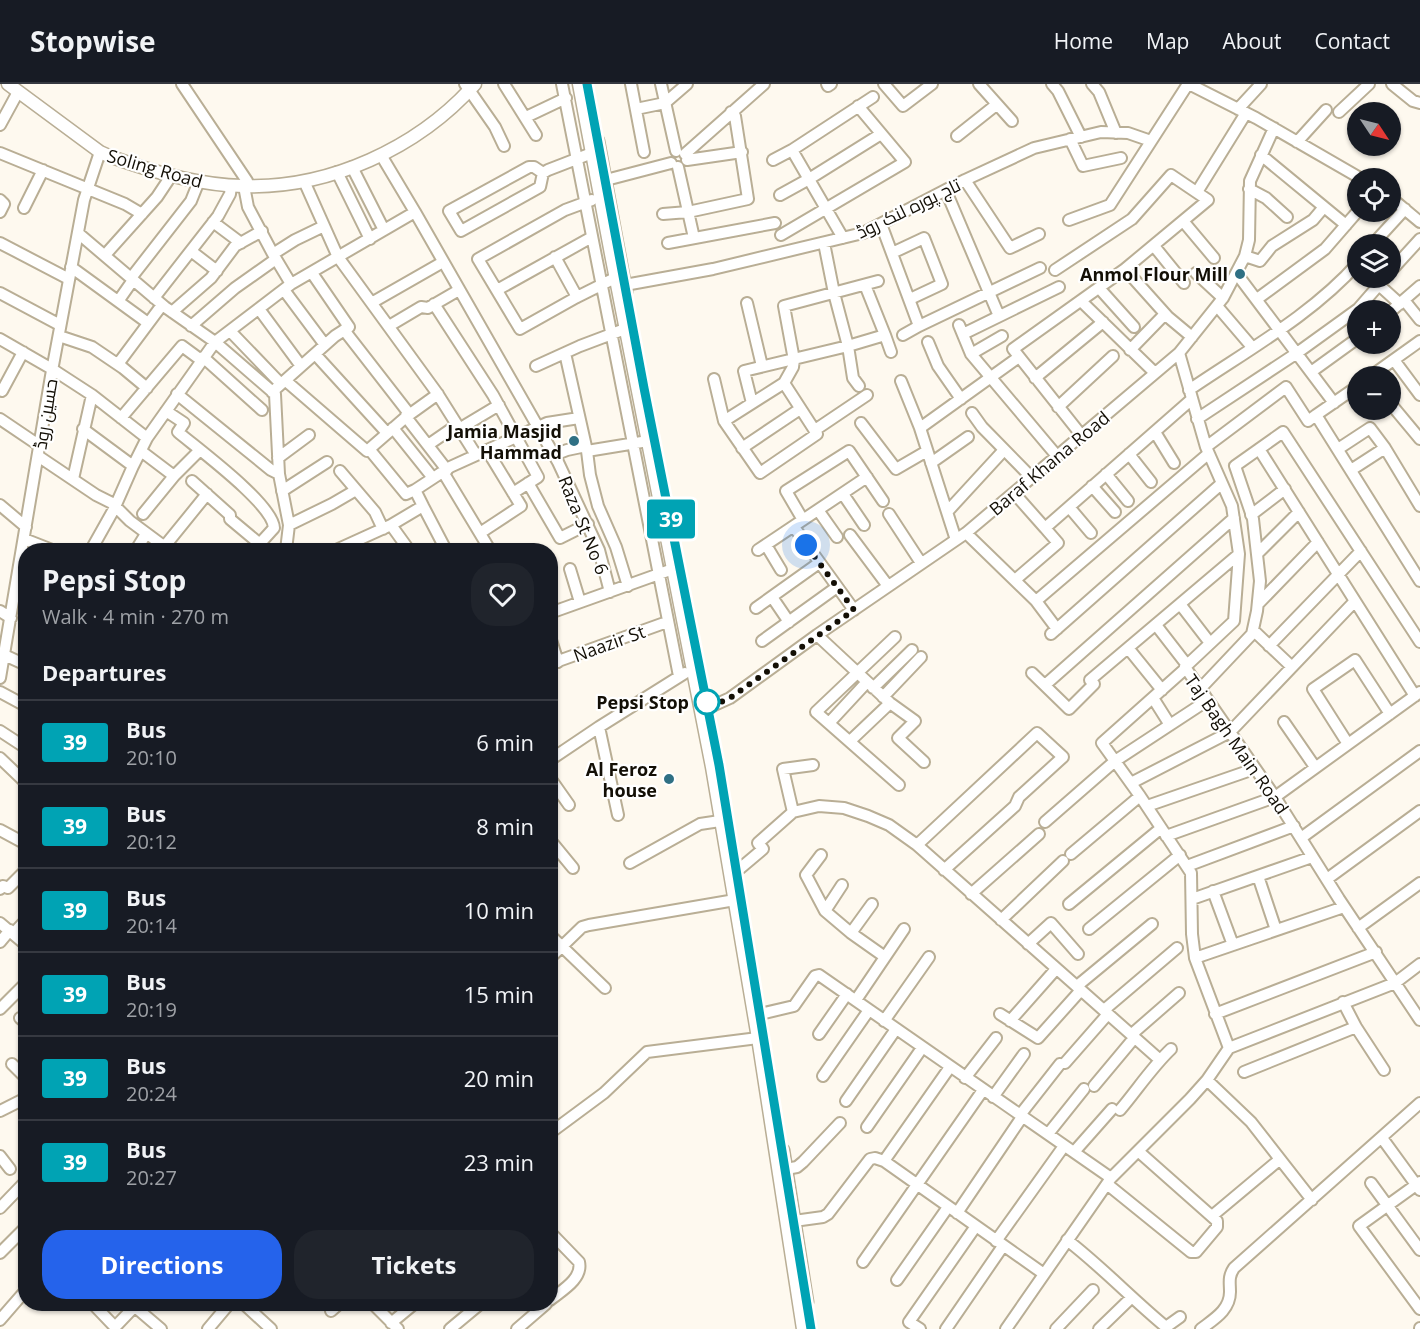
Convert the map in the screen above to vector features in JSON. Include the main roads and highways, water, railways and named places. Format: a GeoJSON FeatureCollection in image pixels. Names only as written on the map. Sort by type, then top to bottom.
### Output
{"type":"FeatureCollection","features":[{"type":"Feature","properties":{"kind":"main road","name":"Soling Road"},"geometry":{"type":"LineString","coordinates":[[8,84],[100,152],[171,176],[231,186],[245,183],[304,181],[352,167],[381,155],[424,128],[453,106],[470,86]]}},
{"type":"Feature","properties":{"kind":"main road"},"geometry":{"type":"LineString","coordinates":[[579,84],[611,254],[620,281]]}},
{"type":"Feature","properties":{"kind":"main road"},"geometry":{"type":"LineString","coordinates":[[587,84],[606,180],[629,328],[708,708],[716,766],[720,821],[794,1221],[803,1329]]}},
{"type":"Feature","properties":{"kind":"main road"},"geometry":{"type":"LineString","coordinates":[[629,328],[632,362],[667,517],[673,569],[737,871],[799,1280],[811,1329]]}},
{"type":"Feature","properties":{"kind":"place","name":"Anmol Flour Mill"},"geometry":{"type":"Point","coordinates":[1240,274]}},
{"type":"Feature","properties":{"kind":"place","name":"Jamia Masjid Hammad"},"geometry":{"type":"Point","coordinates":[574,441]}},
{"type":"Feature","properties":{"kind":"place","name":"Pepsi Stop"},"geometry":{"type":"Point","coordinates":[707,702]}},
{"type":"Feature","properties":{"kind":"place","name":"Al Feroz house"},"geometry":{"type":"Point","coordinates":[669,779]}}]}
